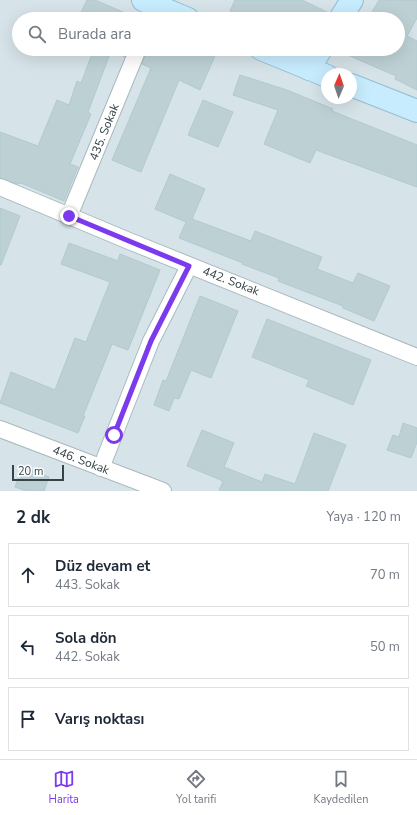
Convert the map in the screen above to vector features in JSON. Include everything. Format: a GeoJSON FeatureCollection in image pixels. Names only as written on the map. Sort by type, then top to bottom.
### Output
{"type":"FeatureCollection","features":[{"type":"Feature","properties":{"kind":"street"},"geometry":{"type":"LineString","coordinates":[[344,12],[352,0]]}},
{"type":"Feature","properties":{"kind":"street"},"geometry":{"type":"LineString","coordinates":[[150,8],[164,12]]}},
{"type":"Feature","properties":{"kind":"street","name":"435. Sokak"},"geometry":{"type":"LineString","coordinates":[[69,216],[135,56]]}},
{"type":"Feature","properties":{"kind":"street"},"geometry":{"type":"LineString","coordinates":[[278,56],[318,72],[320,56]]}},
{"type":"Feature","properties":{"kind":"street"},"geometry":{"type":"LineString","coordinates":[[357,87],[417,111]]}},
{"type":"Feature","properties":{"kind":"street","name":"442. Sokak"},"geometry":{"type":"LineString","coordinates":[[0,187],[189,266],[417,357]]}},
{"type":"Feature","properties":{"kind":"street"},"geometry":{"type":"LineString","coordinates":[[101,468],[151,341],[189,266]]}},
{"type":"Feature","properties":{"kind":"street","name":"446. Sokak"},"geometry":{"type":"LineString","coordinates":[[0,430],[163,491]]}},
{"type":"Feature","properties":{"kind":"shaded area"},"geometry":{"type":"Polygon","coordinates":[[[0,0],[417,0],[417,491],[0,491],[0,0]]]}},
{"type":"Feature","properties":{"kind":"building"},"geometry":{"type":"Polygon","coordinates":[[[87,0],[95,0],[123,12],[81,12],[87,0]]]}},
{"type":"Feature","properties":{"kind":"building"},"geometry":{"type":"Polygon","coordinates":[[[235,0],[302,0],[327,12],[232,12],[230,11],[235,0]]]}},
{"type":"Feature","properties":{"kind":"building"},"geometry":{"type":"Polygon","coordinates":[[[379,0],[417,0],[417,18],[407,36],[417,41],[417,90],[395,79],[396,76],[350,56],[405,56],[405,12],[372,12],[379,0]]]}},
{"type":"Feature","properties":{"kind":"building"},"geometry":{"type":"Polygon","coordinates":[[[91,56],[109,56],[88,112],[91,114],[70,164],[78,167],[64,201],[21,183],[17,184],[0,178],[0,132],[38,146],[57,100],[69,105],[77,81],[81,83],[91,56]]]}},
{"type":"Feature","properties":{"kind":"building"},"geometry":{"type":"Polygon","coordinates":[[[145,56],[215,56],[200,90],[179,80],[141,172],[112,160],[151,68],[142,64],[145,56]]]}},
{"type":"Feature","properties":{"kind":"building"},"geometry":{"type":"Polygon","coordinates":[[[240,75],[287,90],[333,109],[332,111],[417,145],[417,187],[316,150],[310,163],[264,144],[278,110],[233,95],[240,75]]]}},
{"type":"Feature","properties":{"kind":"building"},"geometry":{"type":"Polygon","coordinates":[[[203,100],[233,112],[218,147],[188,135],[203,100]]]}},
{"type":"Feature","properties":{"kind":"building"},"geometry":{"type":"Polygon","coordinates":[[[170,174],[205,189],[192,219],[251,241],[255,231],[322,257],[317,269],[353,283],[358,273],[390,286],[374,321],[343,308],[343,306],[278,281],[279,278],[179,238],[186,222],[155,209],[170,174]]]}},
{"type":"Feature","properties":{"kind":"building"},"geometry":{"type":"Polygon","coordinates":[[[0,208],[20,216],[1,265],[0,265],[0,208]]]}},
{"type":"Feature","properties":{"kind":"building"},"geometry":{"type":"Polygon","coordinates":[[[69,243],[118,261],[120,254],[160,270],[128,350],[112,344],[83,416],[85,416],[78,433],[0,403],[11,372],[55,390],[75,338],[86,342],[110,282],[61,264],[69,243]]]}},
{"type":"Feature","properties":{"kind":"building"},"geometry":{"type":"Polygon","coordinates":[[[200,296],[238,311],[211,378],[191,370],[179,399],[174,398],[169,411],[154,405],[163,380],[166,381],[200,296]]]}},
{"type":"Feature","properties":{"kind":"building"},"geometry":{"type":"Polygon","coordinates":[[[267,319],[371,360],[353,405],[306,386],[309,380],[252,357],[267,319]]]}},
{"type":"Feature","properties":{"kind":"building"},"geometry":{"type":"Polygon","coordinates":[[[403,423],[417,428],[417,442],[411,458],[387,450],[393,435],[399,437],[403,423]]]}},
{"type":"Feature","properties":{"kind":"building"},"geometry":{"type":"Polygon","coordinates":[[[202,430],[234,443],[224,467],[262,482],[265,474],[295,484],[314,433],[346,445],[328,491],[219,491],[223,481],[187,466],[202,430]]]}},
{"type":"Feature","properties":{"kind":"building"},"geometry":{"type":"Polygon","coordinates":[[[22,467],[49,477],[44,491],[27,491],[15,487],[22,467]]]}},
{"type":"Feature","properties":{"kind":"route"},"geometry":{"type":"LineString","coordinates":[[69,216],[189,266],[151,341],[114,435]]}}]}
